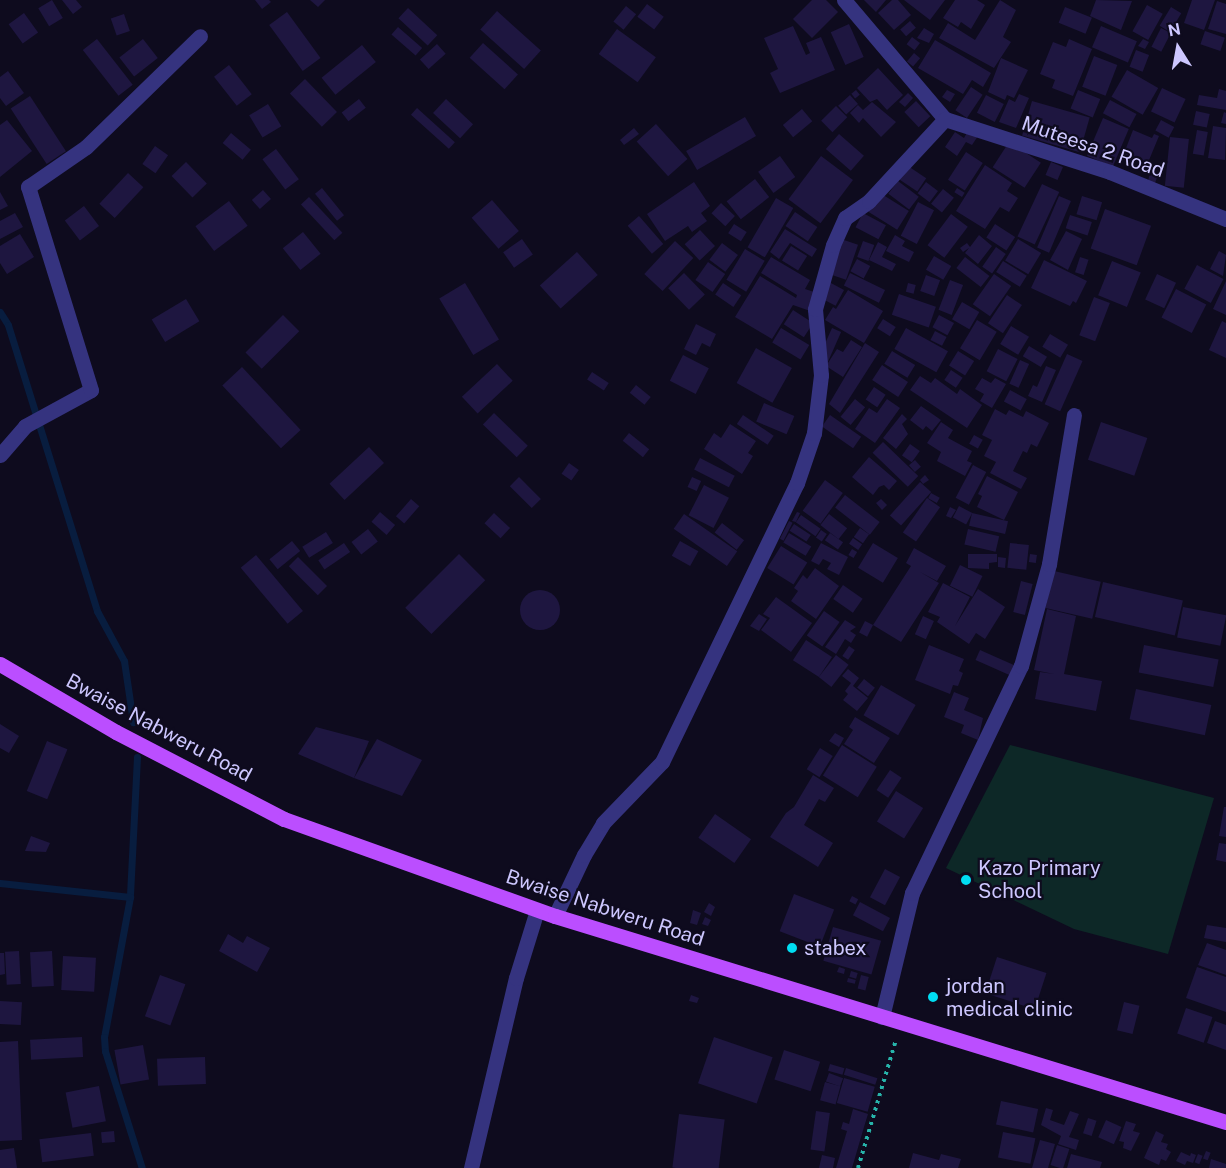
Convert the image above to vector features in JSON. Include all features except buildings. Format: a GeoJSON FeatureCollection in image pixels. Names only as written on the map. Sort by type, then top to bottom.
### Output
{"type":"FeatureCollection","features":[{"type":"Feature","properties":{"kind":"main road","name":"Bwaise Nabweru Road"},"geometry":{"type":"LineString","coordinates":[[0,664],[116,732],[284,819],[555,916],[1226,1122]]}},
{"type":"Feature","properties":{"kind":"street"},"geometry":{"type":"LineString","coordinates":[[555,916],[584,855],[603,823],[662,762],[796,483],[814,433],[821,375],[815,309],[833,244],[845,218],[869,201],[945,119],[844,0]]}},
{"type":"Feature","properties":{"kind":"street"},"geometry":{"type":"LineString","coordinates":[[0,456],[26,426],[91,390],[28,187],[86,147],[200,36]]}},
{"type":"Feature","properties":{"kind":"street","name":"Muteesa 2 Road"},"geometry":{"type":"LineString","coordinates":[[945,119],[1110,172],[1226,219]]}},
{"type":"Feature","properties":{"kind":"street"},"geometry":{"type":"LineString","coordinates":[[882,1017],[912,893],[1021,666],[1049,564],[1074,415]]}},
{"type":"Feature","properties":{"kind":"street"},"geometry":{"type":"LineString","coordinates":[[471,1168],[513,990],[537,909]]}},
{"type":"Feature","properties":{"kind":"path"},"geometry":{"type":"LineString","coordinates":[[858,1168],[901,1022]]}},
{"type":"Feature","properties":{"kind":"green space"},"geometry":{"type":"Polygon","coordinates":[[[1010,745],[1214,798],[1168,954],[1074,929],[946,868],[1010,745]]]}},
{"type":"Feature","properties":{"kind":"waterway"},"geometry":{"type":"LineString","coordinates":[[0,312],[8,325],[97,611],[124,661],[133,722]]}},
{"type":"Feature","properties":{"kind":"waterway"},"geometry":{"type":"LineString","coordinates":[[137,757],[130,897],[104,1037],[105,1051],[142,1168]]}},
{"type":"Feature","properties":{"kind":"waterway"},"geometry":{"type":"LineString","coordinates":[[0,883],[130,897]]}},
{"type":"Feature","properties":{"kind":"place","name":"Kazo Primary School"},"geometry":{"type":"Point","coordinates":[966,880]}},
{"type":"Feature","properties":{"kind":"place","name":"stabex"},"geometry":{"type":"Point","coordinates":[792,948]}},
{"type":"Feature","properties":{"kind":"place","name":"jordan medical clinic"},"geometry":{"type":"Point","coordinates":[933,997]}}]}
